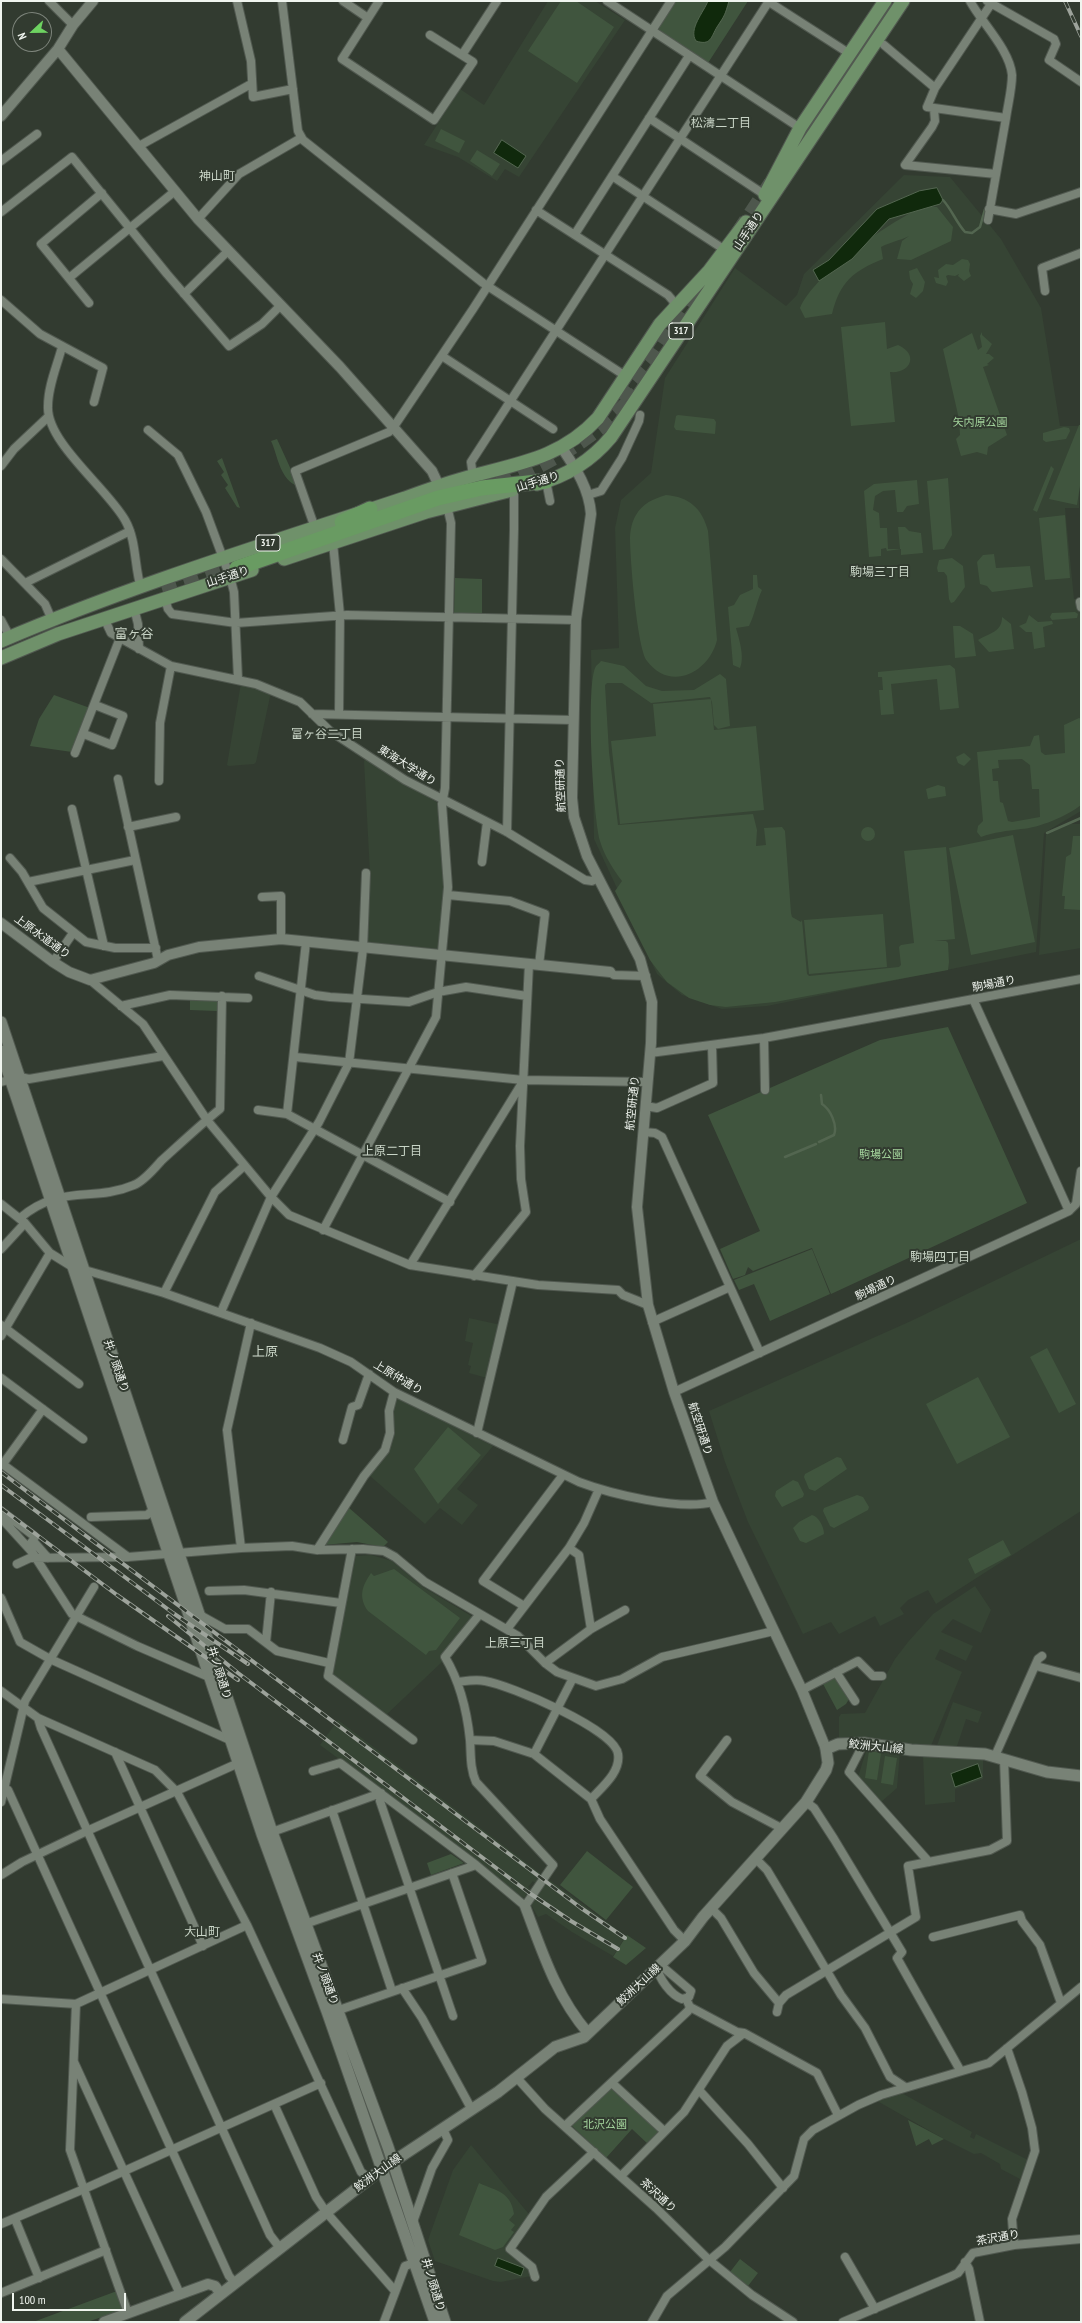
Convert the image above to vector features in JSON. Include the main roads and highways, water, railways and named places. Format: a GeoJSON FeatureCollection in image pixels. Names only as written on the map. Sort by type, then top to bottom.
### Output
{"type":"FeatureCollection","features":[{"type":"Feature","properties":{"kind":"highway"},"geometry":{"type":"LineString","coordinates":[[231,567],[438,498],[482,488],[512,487],[546,481]]}},
{"type":"Feature","properties":{"kind":"highway"},"geometry":{"type":"LineString","coordinates":[[231,567],[318,533],[370,509]]}},
{"type":"Feature","properties":{"kind":"main road","name":"山手通り"},"geometry":{"type":"LineString","coordinates":[[1,658],[104,618],[165,599],[194,588],[231,567],[315,528],[439,486],[533,460],[562,448],[588,430],[627,377],[650,339],[672,311],[729,253],[780,187],[903,1]]}},
{"type":"Feature","properties":{"kind":"main road","name":"317"},"geometry":{"type":"LineString","coordinates":[[780,187],[820,141],[913,1]]}},
{"type":"Feature","properties":{"kind":"main road","name":"山手通り"},"geometry":{"type":"LineString","coordinates":[[546,481],[575,468],[598,452],[611,437],[709,291],[729,253],[885,2]]}},
{"type":"Feature","properties":{"kind":"main road","name":"317"},"geometry":{"type":"LineString","coordinates":[[765,195],[800,128],[885,2]]}},
{"type":"Feature","properties":{"kind":"main road"},"geometry":{"type":"LineString","coordinates":[[685,297],[681,310],[687,315],[709,291]]}},
{"type":"Feature","properties":{"kind":"main road"},"geometry":{"type":"LineString","coordinates":[[650,339],[672,317],[678,318],[683,324],[679,335]]}},
{"type":"Feature","properties":{"kind":"main road","name":"山手通り"},"geometry":{"type":"LineString","coordinates":[[5,639],[140,588],[333,543],[447,506],[512,487]]}},
{"type":"Feature","properties":{"kind":"main road"},"geometry":{"type":"LineString","coordinates":[[140,588],[139,596],[143,599],[186,588],[194,588]]}},
{"type":"Feature","properties":{"kind":"main road","name":"井ノ頭通り"},"geometry":{"type":"LineString","coordinates":[[1,1022],[10,1080]]}},
{"type":"Feature","properties":{"kind":"main road","name":"井ノ頭通り"},"geometry":{"type":"LineString","coordinates":[[1,1052],[54,1199],[84,1271],[200,1615],[243,1761],[332,2012],[392,2162],[445,2322]]}},
{"type":"Feature","properties":{"kind":"main road","name":"井ノ頭通り"},"geometry":{"type":"LineString","coordinates":[[54,1199],[71,1266],[230,1740],[243,1761],[272,1832],[305,1924],[382,2169],[435,2322]]}},
{"type":"Feature","properties":{"kind":"main road","name":"鮫洲大山線"},"geometry":{"type":"LineString","coordinates":[[188,2321],[369,2178],[472,2110],[555,2047],[576,2042],[588,2033],[685,1941],[711,1908],[806,1802],[826,1770],[828,1763],[826,1749],[838,1744],[864,1743],[911,1750],[999,1758],[1047,1772],[1081,1776]]}},
{"type":"Feature","properties":{"kind":"waterway"},"geometry":{"type":"LineString","coordinates":[[943,200],[965,232],[972,233],[980,227],[985,209]]}},
{"type":"Feature","properties":{"kind":"waterway"},"geometry":{"type":"LineString","coordinates":[[1047,833],[1081,818]]}},
{"type":"Feature","properties":{"kind":"waterway"},"geometry":{"type":"LineString","coordinates":[[819,1142],[834,1135],[835,1131],[834,1122],[828,1110],[822,1104],[821,1095]]}},
{"type":"Feature","properties":{"kind":"waterway"},"geometry":{"type":"LineString","coordinates":[[785,1157],[816,1144]]}},
{"type":"Feature","properties":{"kind":"tunnel"},"geometry":{"type":"LineString","coordinates":[[793,151],[894,1]]}},
{"type":"Feature","properties":{"kind":"tunnel"},"geometry":{"type":"LineString","coordinates":[[738,233],[771,183]]}},
{"type":"Feature","properties":{"kind":"tunnel"},"geometry":{"type":"LineString","coordinates":[[619,398],[655,356],[709,276]]}},
{"type":"Feature","properties":{"kind":"tunnel"},"geometry":{"type":"LineString","coordinates":[[498,484],[537,467],[573,447],[606,422],[637,393]]}},
{"type":"Feature","properties":{"kind":"tunnel"},"geometry":{"type":"LineString","coordinates":[[161,586],[234,562]]}},
{"type":"Feature","properties":{"kind":"railway"},"geometry":{"type":"LineString","coordinates":[[1065,1],[1081,36]]}},
{"type":"Feature","properties":{"kind":"railway"},"geometry":{"type":"LineString","coordinates":[[1,1472],[581,1908],[625,1938]]}},
{"type":"Feature","properties":{"kind":"railway"},"geometry":{"type":"LineString","coordinates":[[1,1485],[173,1613],[248,1664]]}},
{"type":"Feature","properties":{"kind":"railway"},"geometry":{"type":"LineString","coordinates":[[1,1508],[117,1595],[238,1680]]}},
{"type":"Feature","properties":{"kind":"railway"},"geometry":{"type":"LineString","coordinates":[[168,1616],[238,1673],[528,1892],[571,1921],[618,1949]]}},
{"type":"Feature","properties":{"kind":"district","name":"松濤二丁目"},"geometry":{"type":"Point","coordinates":[721,124]}},
{"type":"Feature","properties":{"kind":"district","name":"神山町"},"geometry":{"type":"Point","coordinates":[217,177]}},
{"type":"Feature","properties":{"kind":"district","name":"駒場三丁目"},"geometry":{"type":"Point","coordinates":[880,573]}},
{"type":"Feature","properties":{"kind":"district","name":"富ヶ谷"},"geometry":{"type":"Point","coordinates":[134,634]}},
{"type":"Feature","properties":{"kind":"district","name":"富ヶ谷二丁目"},"geometry":{"type":"Point","coordinates":[327,735]}},
{"type":"Feature","properties":{"kind":"district","name":"上原二丁目"},"geometry":{"type":"Point","coordinates":[392,1152]}},
{"type":"Feature","properties":{"kind":"district","name":"駒場四丁目"},"geometry":{"type":"Point","coordinates":[940,1258]}},
{"type":"Feature","properties":{"kind":"district","name":"上原"},"geometry":{"type":"Point","coordinates":[265,1352]}},
{"type":"Feature","properties":{"kind":"district","name":"上原三丁目"},"geometry":{"type":"Point","coordinates":[515,1644]}},
{"type":"Feature","properties":{"kind":"district","name":"大山町"},"geometry":{"type":"Point","coordinates":[202,1933]}},
{"type":"Feature","properties":{"kind":"park label","name":"矢内原公園"},"geometry":{"type":"Point","coordinates":[980,423]}},
{"type":"Feature","properties":{"kind":"park label","name":"駒場公園"},"geometry":{"type":"Point","coordinates":[881,1155]}},
{"type":"Feature","properties":{"kind":"park label","name":"北沢公園"},"geometry":{"type":"Point","coordinates":[605,2125]}}]}
